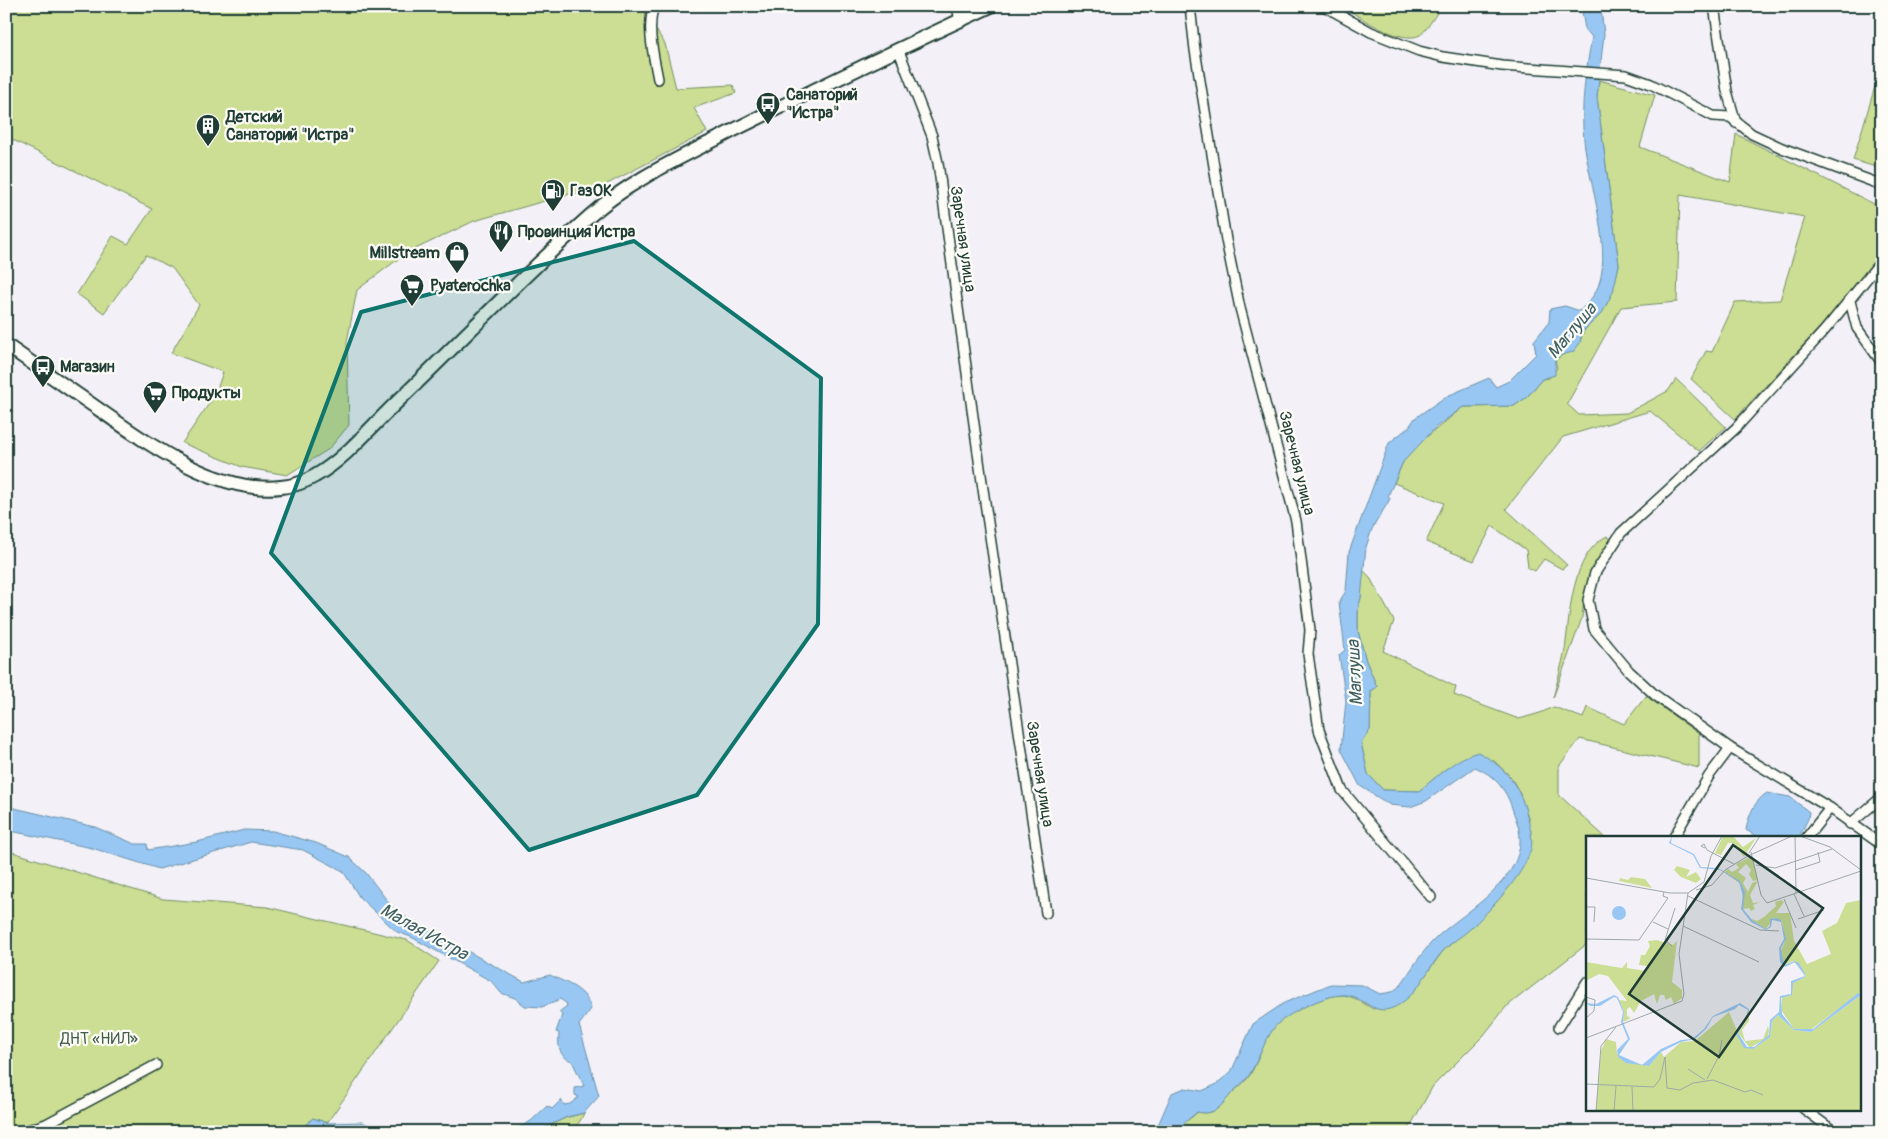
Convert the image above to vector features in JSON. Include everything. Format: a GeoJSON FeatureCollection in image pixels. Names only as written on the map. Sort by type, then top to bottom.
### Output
{"type":"FeatureCollection","features":[{"type":"Feature","properties":{"kind":"main road"},"geometry":{"type":"LineString","coordinates":[[6,345],[156,449],[188,465],[234,483],[258,488],[282,487],[300,483],[314,476],[346,450],[459,344],[554,248],[614,196],[667,164],[756,119],[991,6]]}},
{"type":"Feature","properties":{"kind":"street"},"geometry":{"type":"LineString","coordinates":[[654,6],[651,16],[653,51],[658,79]]}},
{"type":"Feature","properties":{"kind":"street"},"geometry":{"type":"LineString","coordinates":[[957,6],[960,21]]}},
{"type":"Feature","properties":{"kind":"street","name":"Заречная улица"},"geometry":{"type":"LineString","coordinates":[[1190,6],[1195,50],[1226,240],[1240,308],[1296,521],[1310,630],[1308,654],[1319,730],[1342,790],[1431,897]]}},
{"type":"Feature","properties":{"kind":"street"},"geometry":{"type":"LineString","coordinates":[[1324,6],[1372,32],[1419,51],[1502,66],[1626,75],[1651,84],[1712,116],[1730,117],[1736,124],[1752,134],[1782,148],[1881,184]]}},
{"type":"Feature","properties":{"kind":"street"},"geometry":{"type":"LineString","coordinates":[[1714,6],[1727,91],[1736,124]]}},
{"type":"Feature","properties":{"kind":"street","name":"Заречная улица"},"geometry":{"type":"LineString","coordinates":[[899,50],[932,136],[938,163],[984,499],[1046,913]]}},
{"type":"Feature","properties":{"kind":"street"},"geometry":{"type":"LineString","coordinates":[[1882,260],[1850,301],[1736,428],[1621,533],[1595,573],[1588,600],[1594,629],[1629,670],[1655,695],[1730,748],[1830,808],[1882,846]]}},
{"type":"Feature","properties":{"kind":"street"},"geometry":{"type":"LineString","coordinates":[[1850,301],[1857,328],[1882,363]]}},
{"type":"Feature","properties":{"kind":"street"},"geometry":{"type":"LineString","coordinates":[[1675,836],[1708,776],[1730,748]]}},
{"type":"Feature","properties":{"kind":"street"},"geometry":{"type":"LineString","coordinates":[[1850,824],[1882,797]]}},
{"type":"Feature","properties":{"kind":"street"},"geometry":{"type":"LineString","coordinates":[[1808,836],[1830,808]]}},
{"type":"Feature","properties":{"kind":"street"},"geometry":{"type":"LineString","coordinates":[[1559,1027],[1586,984]]}},
{"type":"Feature","properties":{"kind":"street"},"geometry":{"type":"LineString","coordinates":[[22,1132],[46,1124],[156,1065]]}},
{"type":"Feature","properties":{"kind":"street"},"geometry":{"type":"LineString","coordinates":[[1805,1110],[1835,1132]]}},
{"type":"Feature","properties":{"kind":"highlighted area"},"geometry":{"type":"Polygon","coordinates":[[[634,241],[821,378],[818,624],[697,795],[529,850],[271,553],[361,312],[634,241]]]}},
{"type":"Feature","properties":{"kind":"green space"},"geometry":{"type":"Polygon","coordinates":[[[6,6],[297,6],[298,8],[303,6],[641,6],[665,44],[676,88],[733,85],[736,93],[694,108],[707,132],[588,194],[573,193],[474,221],[405,254],[357,290],[347,342],[349,425],[329,449],[287,475],[242,467],[182,443],[215,395],[223,372],[171,353],[199,305],[172,268],[146,255],[104,313],[77,294],[113,236],[128,244],[152,209],[13,140],[6,141],[6,6]]]}},
{"type":"Feature","properties":{"kind":"green space"},"geometry":{"type":"Polygon","coordinates":[[[1345,6],[1439,6],[1439,10],[1423,33],[1412,37],[1381,29],[1359,17],[1345,6]]]}},
{"type":"Feature","properties":{"kind":"green space"},"geometry":{"type":"Polygon","coordinates":[[[1882,63],[1882,169],[1853,160],[1882,63]]]}},
{"type":"Feature","properties":{"kind":"green space"},"geometry":{"type":"Polygon","coordinates":[[[1599,80],[1655,95],[1640,147],[1730,182],[1736,134],[1882,208],[1882,250],[1847,298],[1735,419],[1691,379],[1706,351],[1712,352],[1735,302],[1780,300],[1805,217],[1680,195],[1677,302],[1621,307],[1567,404],[1579,415],[1627,413],[1668,391],[1676,379],[1726,427],[1699,451],[1650,411],[1563,437],[1506,509],[1567,565],[1562,569],[1544,559],[1535,571],[1528,568],[1526,550],[1492,526],[1474,561],[1426,542],[1444,503],[1394,483],[1403,462],[1418,444],[1463,407],[1514,406],[1527,397],[1542,379],[1549,378],[1557,368],[1555,360],[1580,343],[1586,328],[1603,311],[1613,288],[1619,265],[1597,97],[1599,80]]]}},
{"type":"Feature","properties":{"kind":"green space"},"geometry":{"type":"Polygon","coordinates":[[[1607,536],[1612,540],[1591,570],[1582,618],[1553,698],[1564,655],[1574,586],[1579,571],[1586,556],[1595,545],[1607,536]]]}},
{"type":"Feature","properties":{"kind":"green space"},"geometry":{"type":"Polygon","coordinates":[[[1362,569],[1369,576],[1394,621],[1383,651],[1456,687],[1454,695],[1519,719],[1554,707],[1583,718],[1587,707],[1624,724],[1646,696],[1699,734],[1699,768],[1580,739],[1559,766],[1559,795],[1604,836],[1586,836],[1586,945],[1506,1007],[1483,1036],[1433,1086],[1407,1132],[1181,1132],[1183,1124],[1198,1112],[1204,1113],[1217,1109],[1246,1080],[1274,1027],[1287,1016],[1316,1001],[1342,995],[1354,998],[1373,1009],[1400,1004],[1412,993],[1443,951],[1492,907],[1518,874],[1529,820],[1520,794],[1511,777],[1493,760],[1447,768],[1419,791],[1383,790],[1368,774],[1361,743],[1370,729],[1371,691],[1377,687],[1366,661],[1358,631],[1358,609],[1361,597],[1362,569]]]}},
{"type":"Feature","properties":{"kind":"green space","name":"ДНТ «НИЛ»"},"geometry":{"type":"Polygon","coordinates":[[[6,850],[163,899],[267,907],[407,940],[439,961],[327,1123],[313,1118],[302,1128],[303,1132],[6,1132],[6,850]]]}},
{"type":"Feature","properties":{"kind":"green space"},"geometry":{"type":"Polygon","coordinates":[[[584,1113],[576,1127],[565,1132],[536,1132],[565,1118],[584,1113]]]}},
{"type":"Feature","properties":{"kind":"water","name":"Маглуша"},"geometry":{"type":"Polygon","coordinates":[[[1581,6],[1598,6],[1601,10],[1604,34],[1597,97],[1619,265],[1613,292],[1602,313],[1582,332],[1580,343],[1573,352],[1561,355],[1555,360],[1555,375],[1542,379],[1527,397],[1514,406],[1463,407],[1436,427],[1403,462],[1388,496],[1390,499],[1372,529],[1366,547],[1361,598],[1358,609],[1358,631],[1366,661],[1377,687],[1371,691],[1370,730],[1361,743],[1368,774],[1383,790],[1419,791],[1454,763],[1478,752],[1487,757],[1508,775],[1518,790],[1525,808],[1532,839],[1527,860],[1505,892],[1469,930],[1443,951],[1407,999],[1391,1009],[1383,1010],[1369,1006],[1357,998],[1341,995],[1323,999],[1300,1009],[1283,1019],[1276,1026],[1267,1039],[1249,1075],[1221,1106],[1208,1113],[1197,1112],[1183,1124],[1181,1132],[1155,1132],[1172,1093],[1185,1088],[1202,1091],[1215,1085],[1231,1072],[1253,1024],[1284,1003],[1331,984],[1362,985],[1380,994],[1392,992],[1400,986],[1417,960],[1432,942],[1493,891],[1505,878],[1514,863],[1520,847],[1517,822],[1503,789],[1482,770],[1475,767],[1426,801],[1410,807],[1390,805],[1360,786],[1341,749],[1346,701],[1339,655],[1345,650],[1339,602],[1346,591],[1349,552],[1389,443],[1409,427],[1415,418],[1445,397],[1489,378],[1496,387],[1509,381],[1536,354],[1534,341],[1549,322],[1550,309],[1565,306],[1580,311],[1595,293],[1601,278],[1603,260],[1599,218],[1584,140],[1583,101],[1592,37],[1585,29],[1581,6]]]}},
{"type":"Feature","properties":{"kind":"water"},"geometry":{"type":"Polygon","coordinates":[[[1767,793],[1790,797],[1809,812],[1808,819],[1800,836],[1756,836],[1746,830],[1753,809],[1762,796],[1767,793]]]}},
{"type":"Feature","properties":{"kind":"water","name":"Малая Истра"},"geometry":{"type":"Polygon","coordinates":[[[6,806],[95,827],[135,844],[147,844],[148,850],[197,842],[244,830],[273,831],[316,843],[349,857],[366,873],[396,912],[524,982],[550,975],[569,984],[585,996],[591,1009],[579,1025],[599,1096],[584,1113],[567,1117],[536,1132],[511,1132],[531,1121],[547,1106],[552,1109],[561,1100],[564,1105],[570,1104],[579,1097],[575,1095],[575,1088],[584,1086],[572,1061],[561,1053],[559,1046],[559,1033],[556,1032],[562,1015],[559,1012],[567,1006],[566,1003],[560,999],[542,1007],[525,1006],[515,998],[501,993],[491,981],[411,937],[397,932],[360,898],[343,871],[303,850],[251,842],[159,869],[92,848],[6,830],[6,806]]]}},
{"type":"Feature","properties":{"kind":"water"},"geometry":{"type":"Polygon","coordinates":[[[313,1118],[327,1123],[362,1122],[385,1132],[303,1132],[302,1128],[313,1118]]]}},
{"type":"Feature","properties":{"kind":"place","name":"Санаторий \"Истра\""},"geometry":{"type":"Point","coordinates":[768,125]}},
{"type":"Feature","properties":{"kind":"place","name":"Детский Санаторий \"Истра\""},"geometry":{"type":"Point","coordinates":[208,147]}},
{"type":"Feature","properties":{"kind":"place","name":"ГазОК"},"geometry":{"type":"Point","coordinates":[553,212]}},
{"type":"Feature","properties":{"kind":"place","name":"Провинция Истра"},"geometry":{"type":"Point","coordinates":[501,253]}},
{"type":"Feature","properties":{"kind":"place","name":"Millstream"},"geometry":{"type":"Point","coordinates":[457,274]}},
{"type":"Feature","properties":{"kind":"place","name":"Pyaterochka"},"geometry":{"type":"Point","coordinates":[412,307]}},
{"type":"Feature","properties":{"kind":"place","name":"Магазин"},"geometry":{"type":"Point","coordinates":[43,388]}},
{"type":"Feature","properties":{"kind":"place","name":"Продукты"},"geometry":{"type":"Point","coordinates":[155,414]}}]}
